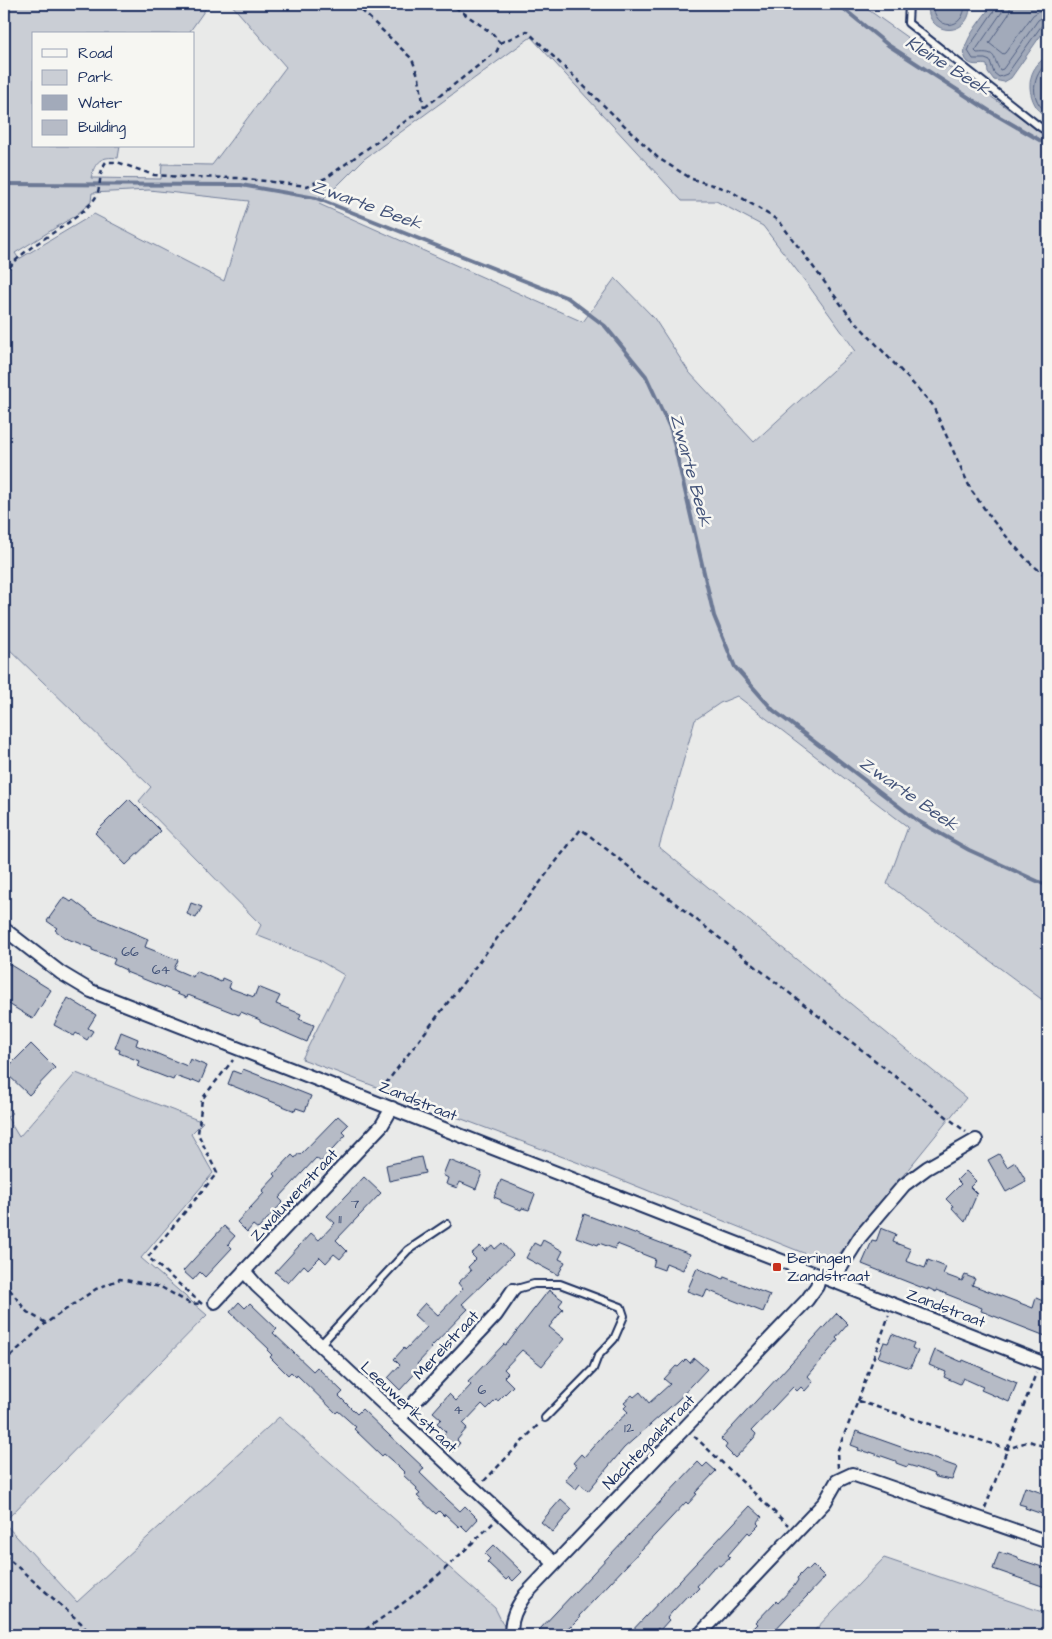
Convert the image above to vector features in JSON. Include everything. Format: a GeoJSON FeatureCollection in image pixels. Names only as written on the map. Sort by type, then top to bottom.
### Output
{"type":"FeatureCollection","features":[{"type":"Feature","properties":{"kind":"street","name":"Zandstraat"},"geometry":{"type":"LineString","coordinates":[[4,929],[61,973],[91,991],[1044,1364]]}},
{"type":"Feature","properties":{"kind":"street","name":"Zwaluwenstraat"},"geometry":{"type":"LineString","coordinates":[[215,1302],[382,1125],[392,1108]]}},
{"type":"Feature","properties":{"kind":"street"},"geometry":{"type":"LineString","coordinates":[[833,1280],[860,1237],[904,1185],[927,1168],[976,1140]]}},
{"type":"Feature","properties":{"kind":"street","name":"Leeuwerikstraat"},"geometry":{"type":"LineString","coordinates":[[244,1271],[249,1279],[554,1564]]}},
{"type":"Feature","properties":{"kind":"street","name":"Nachtegaalstraat"},"geometry":{"type":"LineString","coordinates":[[512,1635],[513,1619],[517,1608],[526,1595],[807,1300],[818,1286],[820,1275]]}},
{"type":"Feature","properties":{"kind":"street","name":"Merelstraat"},"geometry":{"type":"LineString","coordinates":[[399,1419],[496,1315],[512,1290]]}},
{"type":"Feature","properties":{"kind":"street"},"geometry":{"type":"LineString","coordinates":[[699,1635],[825,1502],[835,1483],[850,1474],[855,1474],[1048,1542]]}},
{"type":"Feature","properties":{"kind":"lane"},"geometry":{"type":"LineString","coordinates":[[909,4],[908,22],[1048,132]]}},
{"type":"Feature","properties":{"kind":"lane"},"geometry":{"type":"LineString","coordinates":[[320,1345],[408,1250],[447,1224]]}},
{"type":"Feature","properties":{"kind":"lane"},"geometry":{"type":"LineString","coordinates":[[512,1290],[534,1284],[560,1284],[621,1307],[624,1316],[614,1340],[598,1356],[593,1369],[545,1418]]}},
{"type":"Feature","properties":{"kind":"path"},"geometry":{"type":"LineString","coordinates":[[355,4],[412,59],[419,78],[424,108]]}},
{"type":"Feature","properties":{"kind":"path"},"geometry":{"type":"LineString","coordinates":[[451,4],[493,34],[500,43]]}},
{"type":"Feature","properties":{"kind":"path"},"geometry":{"type":"LineString","coordinates":[[4,275],[15,260],[86,209],[99,191],[102,167],[106,162],[117,162],[154,175],[183,178],[239,178],[307,186],[326,178],[424,108],[497,51],[500,43],[527,31],[658,158],[692,179],[729,190],[779,221],[849,315],[932,404],[971,490],[994,522],[1028,560],[1048,578]]}},
{"type":"Feature","properties":{"kind":"path"},"geometry":{"type":"LineString","coordinates":[[379,1092],[581,829],[976,1140]]}},
{"type":"Feature","properties":{"kind":"path"},"geometry":{"type":"LineString","coordinates":[[202,1304],[148,1256],[217,1173],[198,1134],[202,1098],[241,1049]]}},
{"type":"Feature","properties":{"kind":"path"},"geometry":{"type":"LineString","coordinates":[[4,1362],[46,1324],[96,1289],[120,1279],[161,1287],[189,1304],[215,1302]]}},
{"type":"Feature","properties":{"kind":"path"},"geometry":{"type":"LineString","coordinates":[[4,1282],[27,1312],[46,1324]]}},
{"type":"Feature","properties":{"kind":"path"},"geometry":{"type":"LineString","coordinates":[[839,1480],[837,1452],[858,1401],[892,1305]]}},
{"type":"Feature","properties":{"kind":"path"},"geometry":{"type":"LineString","coordinates":[[981,1518],[1044,1364]]}},
{"type":"Feature","properties":{"kind":"path"},"geometry":{"type":"LineString","coordinates":[[858,1401],[1008,1449],[1029,1441],[1048,1448]]}},
{"type":"Feature","properties":{"kind":"path"},"geometry":{"type":"LineString","coordinates":[[475,1490],[545,1418]]}},
{"type":"Feature","properties":{"kind":"path"},"geometry":{"type":"LineString","coordinates":[[686,1428],[796,1532]]}},
{"type":"Feature","properties":{"kind":"path"},"geometry":{"type":"LineString","coordinates":[[358,1635],[443,1572],[501,1515]]}},
{"type":"Feature","properties":{"kind":"path"},"geometry":{"type":"LineString","coordinates":[[4,1556],[81,1623],[91,1635]]}},
{"type":"Feature","properties":{"kind":"green space"},"geometry":{"type":"Polygon","coordinates":[[[4,4],[209,4],[189,32],[32,32],[32,148],[120,148],[118,158],[107,158],[100,161],[95,167],[91,178],[161,179],[162,164],[212,165],[286,67],[231,4],[860,4],[1048,137],[1048,1004],[887,884],[908,827],[737,696],[720,703],[695,720],[659,847],[966,1098],[831,1264],[579,1163],[302,1059],[344,975],[317,959],[256,935],[261,925],[139,801],[151,787],[4,644],[4,4]],[[531,37],[364,159],[319,204],[583,322],[615,278],[654,318],[689,372],[754,442],[855,350],[763,226],[716,201],[682,201],[531,37]],[[149,190],[92,193],[91,202],[76,215],[15,253],[19,259],[94,214],[224,281],[249,201],[149,190]]]}},
{"type":"Feature","properties":{"kind":"green space"},"geometry":{"type":"Polygon","coordinates":[[[76,1073],[203,1122],[191,1134],[213,1173],[141,1258],[207,1315],[4,1522],[4,1105],[12,1113],[7,1117],[19,1137],[76,1073]]]}},
{"type":"Feature","properties":{"kind":"green space"},"geometry":{"type":"Polygon","coordinates":[[[279,1417],[495,1608],[507,1632],[502,1635],[4,1635],[4,1523],[77,1602],[279,1417]]]}},
{"type":"Feature","properties":{"kind":"green space"},"geometry":{"type":"Polygon","coordinates":[[[884,1558],[1048,1614],[1048,1635],[810,1635],[884,1558]]]}},
{"type":"Feature","properties":{"kind":"water"},"geometry":{"type":"Polygon","coordinates":[[[928,4],[970,4],[969,15],[964,23],[957,28],[941,28],[934,23],[929,15],[928,4]]]}},
{"type":"Feature","properties":{"kind":"water"},"geometry":{"type":"Polygon","coordinates":[[[993,4],[1048,4],[1048,25],[1011,78],[1004,82],[994,80],[988,72],[987,65],[970,63],[965,56],[965,49],[972,32],[993,4]]]}},
{"type":"Feature","properties":{"kind":"water"},"geometry":{"type":"Polygon","coordinates":[[[1048,56],[1048,119],[1035,105],[1030,87],[1034,70],[1048,56]]]}},
{"type":"Feature","properties":{"kind":"building"},"geometry":{"type":"Polygon","coordinates":[[[129,799],[161,831],[126,865],[95,833],[129,799]]]}},
{"type":"Feature","properties":{"kind":"building"},"geometry":{"type":"Polygon","coordinates":[[[64,897],[71,902],[73,900],[94,916],[148,939],[145,947],[178,960],[174,969],[193,977],[196,971],[221,982],[222,978],[231,982],[229,988],[254,997],[258,987],[280,996],[276,1004],[301,1014],[299,1019],[314,1025],[307,1042],[241,1012],[239,1015],[188,995],[187,998],[177,994],[126,972],[126,970],[113,964],[115,959],[65,938],[55,930],[57,928],[47,921],[64,897]]]}},
{"type":"Feature","properties":{"kind":"building"},"geometry":{"type":"Polygon","coordinates":[[[191,903],[202,907],[196,918],[187,914],[191,903]]]}},
{"type":"Feature","properties":{"kind":"building"},"geometry":{"type":"Polygon","coordinates":[[[4,961],[51,990],[33,1019],[4,1001],[4,961]]]}},
{"type":"Feature","properties":{"kind":"building"},"geometry":{"type":"Polygon","coordinates":[[[68,998],[96,1015],[88,1028],[93,1031],[87,1040],[76,1033],[74,1036],[54,1025],[68,998]]]}},
{"type":"Feature","properties":{"kind":"building"},"geometry":{"type":"Polygon","coordinates":[[[121,1032],[138,1039],[136,1045],[187,1066],[190,1059],[207,1066],[200,1083],[175,1076],[173,1080],[137,1066],[139,1061],[119,1053],[120,1050],[115,1048],[121,1032]]]}},
{"type":"Feature","properties":{"kind":"building"},"geometry":{"type":"Polygon","coordinates":[[[31,1044],[55,1068],[29,1095],[4,1071],[31,1044]]]}},
{"type":"Feature","properties":{"kind":"building"},"geometry":{"type":"Polygon","coordinates":[[[243,1069],[311,1096],[305,1111],[296,1108],[295,1111],[228,1084],[233,1071],[241,1074],[243,1069]]]}},
{"type":"Feature","properties":{"kind":"building"},"geometry":{"type":"Polygon","coordinates":[[[338,1116],[348,1125],[342,1131],[346,1135],[321,1162],[316,1158],[279,1198],[283,1202],[258,1229],[253,1225],[247,1232],[237,1222],[264,1193],[262,1191],[276,1176],[274,1174],[292,1155],[295,1158],[299,1153],[300,1155],[338,1116]]]}},
{"type":"Feature","properties":{"kind":"building"},"geometry":{"type":"Polygon","coordinates":[[[999,1154],[1007,1167],[1015,1162],[1026,1181],[1006,1192],[988,1160],[999,1154]]]}},
{"type":"Feature","properties":{"kind":"building"},"geometry":{"type":"Polygon","coordinates":[[[421,1157],[425,1173],[389,1181],[386,1165],[421,1157]]]}},
{"type":"Feature","properties":{"kind":"building"},"geometry":{"type":"Polygon","coordinates":[[[449,1160],[482,1173],[476,1189],[460,1182],[457,1188],[446,1184],[448,1178],[443,1175],[449,1160]]]}},
{"type":"Feature","properties":{"kind":"building"},"geometry":{"type":"Polygon","coordinates":[[[966,1171],[976,1181],[970,1187],[977,1194],[965,1222],[946,1199],[961,1184],[957,1180],[966,1171]]]}},
{"type":"Feature","properties":{"kind":"building"},"geometry":{"type":"Polygon","coordinates":[[[364,1177],[381,1193],[336,1240],[347,1251],[340,1259],[334,1254],[326,1263],[320,1257],[308,1269],[304,1265],[288,1283],[275,1272],[311,1233],[319,1240],[335,1223],[327,1216],[364,1177]]]}},
{"type":"Feature","properties":{"kind":"building"},"geometry":{"type":"Polygon","coordinates":[[[501,1180],[535,1194],[529,1210],[522,1208],[521,1210],[494,1197],[501,1180]]]}},
{"type":"Feature","properties":{"kind":"building"},"geometry":{"type":"Polygon","coordinates":[[[584,1214],[690,1254],[683,1270],[666,1263],[664,1270],[653,1266],[655,1259],[617,1244],[615,1249],[576,1237],[584,1214]]]}},
{"type":"Feature","properties":{"kind":"building"},"geometry":{"type":"Polygon","coordinates":[[[224,1226],[235,1236],[228,1244],[232,1248],[205,1277],[200,1272],[193,1280],[183,1271],[224,1226]]]}},
{"type":"Feature","properties":{"kind":"building"},"geometry":{"type":"Polygon","coordinates":[[[881,1228],[896,1234],[893,1242],[911,1249],[906,1261],[925,1268],[928,1260],[946,1267],[943,1274],[962,1281],[965,1275],[975,1279],[972,1285],[1033,1308],[1036,1298],[1048,1303],[1048,1337],[981,1311],[982,1308],[936,1290],[936,1292],[928,1288],[928,1290],[862,1264],[872,1241],[876,1242],[881,1228]]]}},
{"type":"Feature","properties":{"kind":"building"},"geometry":{"type":"Polygon","coordinates":[[[543,1240],[563,1251],[559,1259],[565,1262],[558,1275],[526,1258],[534,1243],[540,1246],[543,1240]]]}},
{"type":"Feature","properties":{"kind":"building"},"geometry":{"type":"Polygon","coordinates":[[[502,1243],[513,1255],[462,1304],[468,1309],[431,1347],[417,1364],[420,1368],[400,1390],[388,1378],[400,1365],[394,1359],[427,1327],[414,1315],[425,1303],[438,1315],[463,1289],[458,1283],[471,1271],[468,1267],[476,1259],[471,1254],[480,1246],[485,1251],[492,1245],[495,1249],[502,1243]]]}},
{"type":"Feature","properties":{"kind":"building"},"geometry":{"type":"Polygon","coordinates":[[[697,1268],[770,1295],[763,1312],[707,1290],[704,1297],[687,1291],[697,1268]]]}},
{"type":"Feature","properties":{"kind":"building"},"geometry":{"type":"Polygon","coordinates":[[[549,1290],[563,1300],[559,1305],[563,1309],[549,1327],[564,1339],[542,1366],[522,1350],[504,1369],[508,1373],[504,1377],[513,1386],[487,1409],[482,1404],[463,1424],[467,1428],[457,1440],[460,1443],[452,1452],[439,1440],[446,1432],[437,1423],[441,1419],[433,1412],[449,1394],[456,1401],[471,1385],[468,1382],[504,1344],[506,1345],[549,1290]]]}},
{"type":"Feature","properties":{"kind":"building"},"geometry":{"type":"Polygon","coordinates":[[[239,1302],[245,1308],[250,1303],[277,1329],[273,1333],[313,1371],[317,1367],[343,1392],[339,1396],[357,1414],[362,1409],[424,1468],[420,1473],[448,1500],[460,1511],[465,1506],[478,1519],[467,1531],[461,1525],[459,1527],[445,1514],[444,1516],[439,1511],[436,1514],[417,1496],[420,1494],[416,1490],[417,1488],[403,1475],[405,1473],[399,1467],[384,1454],[382,1456],[354,1429],[356,1427],[338,1411],[336,1413],[297,1375],[296,1377],[291,1372],[288,1375],[270,1357],[272,1355],[267,1350],[269,1349],[230,1312],[239,1302]]]}},
{"type":"Feature","properties":{"kind":"building"},"geometry":{"type":"Polygon","coordinates":[[[837,1313],[848,1324],[836,1338],[838,1340],[808,1376],[813,1382],[805,1391],[801,1387],[797,1391],[793,1387],[752,1430],[756,1434],[754,1438],[735,1458],[725,1448],[727,1445],[721,1439],[837,1313]]]}},
{"type":"Feature","properties":{"kind":"building"},"geometry":{"type":"Polygon","coordinates":[[[892,1334],[914,1343],[912,1348],[918,1351],[910,1368],[878,1357],[884,1342],[888,1343],[892,1334]]]}},
{"type":"Feature","properties":{"kind":"building"},"geometry":{"type":"Polygon","coordinates":[[[935,1350],[1017,1383],[1009,1402],[981,1390],[983,1387],[963,1378],[960,1384],[944,1377],[946,1372],[929,1365],[935,1350]]]}},
{"type":"Feature","properties":{"kind":"building"},"geometry":{"type":"Polygon","coordinates":[[[694,1358],[707,1369],[678,1400],[624,1448],[588,1491],[580,1484],[576,1489],[565,1480],[577,1466],[573,1463],[581,1454],[584,1457],[606,1432],[628,1412],[624,1408],[627,1405],[624,1402],[632,1395],[634,1397],[640,1392],[649,1403],[670,1384],[664,1379],[676,1366],[678,1367],[686,1359],[690,1363],[694,1358]]]}},
{"type":"Feature","properties":{"kind":"building"},"geometry":{"type":"Polygon","coordinates":[[[856,1431],[957,1467],[952,1480],[933,1476],[934,1474],[915,1467],[908,1465],[907,1467],[896,1463],[896,1461],[858,1450],[859,1448],[851,1445],[856,1431]]]}},
{"type":"Feature","properties":{"kind":"building"},"geometry":{"type":"Polygon","coordinates":[[[698,1462],[703,1467],[707,1463],[716,1471],[695,1493],[697,1494],[688,1504],[686,1502],[579,1616],[580,1618],[571,1627],[561,1635],[544,1635],[539,1630],[698,1462]]]}},
{"type":"Feature","properties":{"kind":"building"},"geometry":{"type":"Polygon","coordinates":[[[1025,1487],[1048,1495],[1048,1516],[1019,1504],[1025,1487]]]}},
{"type":"Feature","properties":{"kind":"building"},"geometry":{"type":"Polygon","coordinates":[[[561,1499],[572,1509],[553,1532],[541,1522],[561,1499]]]}},
{"type":"Feature","properties":{"kind":"building"},"geometry":{"type":"Polygon","coordinates":[[[750,1506],[762,1517],[757,1523],[759,1525],[750,1534],[748,1532],[728,1555],[730,1557],[720,1566],[718,1565],[712,1569],[697,1586],[699,1588],[690,1597],[688,1595],[672,1612],[667,1618],[669,1620],[660,1630],[658,1628],[651,1635],[628,1635],[750,1506]]]}},
{"type":"Feature","properties":{"kind":"building"},"geometry":{"type":"Polygon","coordinates":[[[494,1545],[522,1572],[513,1581],[509,1577],[506,1580],[487,1562],[490,1559],[485,1554],[494,1545]]]}},
{"type":"Feature","properties":{"kind":"building"},"geometry":{"type":"Polygon","coordinates":[[[999,1552],[1007,1555],[1007,1553],[1018,1557],[1018,1559],[1048,1569],[1048,1588],[993,1569],[999,1552]]]}},
{"type":"Feature","properties":{"kind":"building"},"geometry":{"type":"Polygon","coordinates":[[[813,1565],[825,1577],[770,1635],[760,1635],[753,1629],[758,1624],[756,1622],[776,1601],[778,1603],[794,1586],[798,1580],[797,1578],[806,1569],[808,1570],[813,1565]]]}},
{"type":"Feature","properties":{"kind":"waterway","name":"Kleine Beek"},"geometry":{"type":"LineString","coordinates":[[838,4],[888,45],[991,112],[1048,145]]}},
{"type":"Feature","properties":{"kind":"waterway","name":"Zwarte Beek"},"geometry":{"type":"LineString","coordinates":[[4,184],[241,185],[316,198],[568,298],[605,326],[646,376],[671,430],[714,616],[735,667],[773,710],[918,821],[969,850],[1048,886]]}},
{"type":"Feature","properties":{"kind":"place","name":"Beringen Zandstraat"},"geometry":{"type":"Point","coordinates":[777,1267]}}]}
